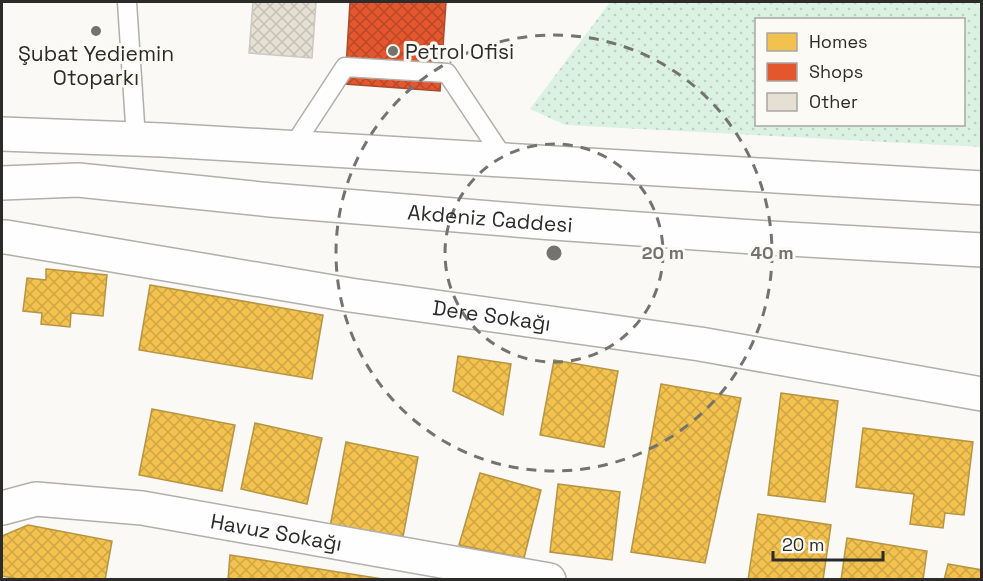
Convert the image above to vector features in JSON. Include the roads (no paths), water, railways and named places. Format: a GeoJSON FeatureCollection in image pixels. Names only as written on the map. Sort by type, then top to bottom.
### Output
{"type":"FeatureCollection","features":[{"type":"Feature","properties":{"kind":"main road"},"geometry":{"type":"LineString","coordinates":[[2,134],[136,139],[981,188]]}},
{"type":"Feature","properties":{"kind":"main road","name":"Akdeniz Caddesi"},"geometry":{"type":"LineString","coordinates":[[2,183],[78,180],[271,200],[528,221],[741,237],[981,250]]}},
{"type":"Feature","properties":{"kind":"main road","name":"Dere Sokağı"},"geometry":{"type":"LineString","coordinates":[[2,237],[350,295],[700,344],[981,394]]}},
{"type":"Feature","properties":{"kind":"main road","name":"Havuz Sokağı"},"geometry":{"type":"LineString","coordinates":[[2,508],[36,499],[142,508],[549,579]]}},
{"type":"Feature","properties":{"kind":"lane"},"geometry":{"type":"LineString","coordinates":[[127,2],[136,139]]}},
{"type":"Feature","properties":{"kind":"lane"},"geometry":{"type":"LineString","coordinates":[[292,148],[345,68],[436,73],[447,74],[505,160]]}},
{"type":"Feature","properties":{"kind":"place","name":"Şubat Yediemin Otoparkı"},"geometry":{"type":"Point","coordinates":[96,31]}},
{"type":"Feature","properties":{"kind":"place","name":"Petrol Ofisi"},"geometry":{"type":"Point","coordinates":[393,51]}}]}
